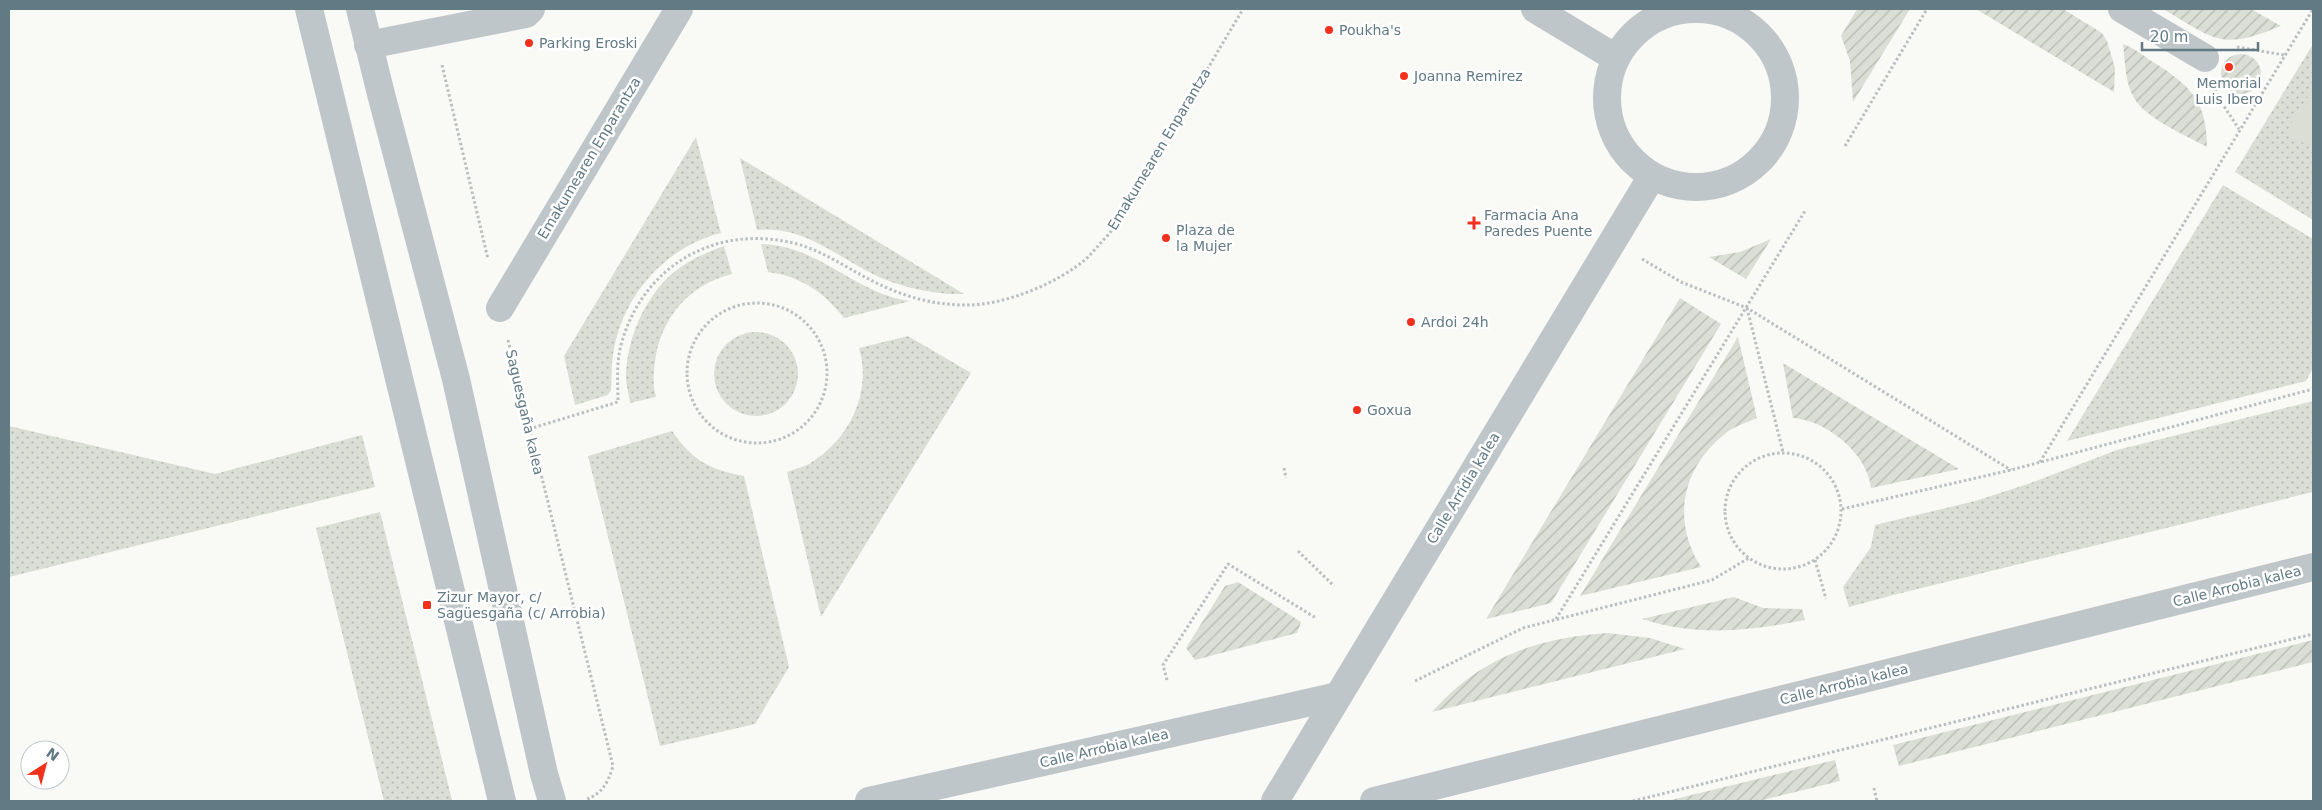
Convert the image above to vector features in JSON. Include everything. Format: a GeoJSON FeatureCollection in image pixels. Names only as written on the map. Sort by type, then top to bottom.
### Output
{"type":"FeatureCollection","features":[{"type":"Feature","properties":{"kind":"street"},"geometry":{"type":"LineString","coordinates":[[309,9],[502,801]]}},
{"type":"Feature","properties":{"kind":"street"},"geometry":{"type":"LineString","coordinates":[[360,9],[456,379],[544,774],[552,801]]}},
{"type":"Feature","properties":{"kind":"street","name":"Emakumearen Enparantza"},"geometry":{"type":"LineString","coordinates":[[500,308],[679,9]]}},
{"type":"Feature","properties":{"kind":"street"},"geometry":{"type":"LineString","coordinates":[[1535,9],[1616,58]]}},
{"type":"Feature","properties":{"kind":"street"},"geometry":{"type":"LineString","coordinates":[[2122,9],[2205,58]]}},
{"type":"Feature","properties":{"kind":"street"},"geometry":{"type":"LineString","coordinates":[[368,44],[434,32],[527,10]]}},
{"type":"Feature","properties":{"kind":"street"},"geometry":{"type":"LineString","coordinates":[[1711,10],[1730,16],[1751,17],[1779,64],[1784,80],[1784,114],[1772,146],[1762,159],[1749,170],[1734,180],[1718,185],[1701,188],[1684,186],[1667,183],[1652,176],[1630,159],[1622,148],[1611,124],[1607,97],[1611,71],[1616,58],[1627,42],[1640,29],[1656,18],[1674,12],[1711,10]]}},
{"type":"Feature","properties":{"kind":"street","name":"Calle Arridia kalea"},"geometry":{"type":"LineString","coordinates":[[1275,801],[1652,176]]}},
{"type":"Feature","properties":{"kind":"street","name":"Calle Arrobia kalea"},"geometry":{"type":"LineString","coordinates":[[1374,801],[2313,567]]}},
{"type":"Feature","properties":{"kind":"street","name":"Calle Arrobia kalea"},"geometry":{"type":"LineString","coordinates":[[869,801],[1338,696]]}},
{"type":"Feature","properties":{"kind":"path","name":"Emakumearen Enparantza"},"geometry":{"type":"LineString","coordinates":[[529,429],[618,402],[617,371],[621,347],[634,311],[657,278],[676,262],[709,246],[760,239],[793,243],[840,263],[885,287],[929,303],[967,305],[987,303],[1042,286],[1086,258],[1110,233],[1242,9]]}},
{"type":"Feature","properties":{"kind":"path"},"geometry":{"type":"LineString","coordinates":[[1844,146],[1927,9]]}},
{"type":"Feature","properties":{"kind":"path"},"geometry":{"type":"LineString","coordinates":[[2040,462],[2312,9]]}},
{"type":"Feature","properties":{"kind":"path","name":"Saguesgaña kalea"},"geometry":{"type":"LineString","coordinates":[[434,32],[529,429],[613,766],[608,782],[596,796],[583,801]]}},
{"type":"Feature","properties":{"kind":"path"},"geometry":{"type":"LineString","coordinates":[[2239,129],[2218,97],[2205,58],[2240,46],[2284,55]]}},
{"type":"Feature","properties":{"kind":"path"},"geometry":{"type":"LineString","coordinates":[[1556,619],[1805,211]]}},
{"type":"Feature","properties":{"kind":"path"},"geometry":{"type":"LineString","coordinates":[[1638,256],[1681,282],[1747,308],[2011,470]]}},
{"type":"Feature","properties":{"kind":"path"},"geometry":{"type":"LineString","coordinates":[[752,303],[773,304],[792,312],[809,326],[821,343],[827,365],[826,388],[818,408],[804,426],[786,438],[764,444],[742,442],[722,435],[705,422],[693,404],[686,382],[687,359],[695,338],[710,320],[729,308],[752,303]]}},
{"type":"Feature","properties":{"kind":"path"},"geometry":{"type":"LineString","coordinates":[[1747,308],[1783,452]]}},
{"type":"Feature","properties":{"kind":"path"},"geometry":{"type":"LineString","coordinates":[[1842,509],[2011,470],[2313,389]]}},
{"type":"Feature","properties":{"kind":"path"},"geometry":{"type":"LineString","coordinates":[[1783,452],[1801,456],[1817,463],[1829,476],[1838,492],[1842,509],[1839,529],[1830,546],[1815,560],[1799,566],[1782,569],[1764,566],[1749,558],[1736,544],[1728,528],[1725,510],[1728,492],[1736,476],[1749,464],[1765,456],[1783,452]]}},
{"type":"Feature","properties":{"kind":"path"},"geometry":{"type":"LineString","coordinates":[[1284,468],[1286,478]]}},
{"type":"Feature","properties":{"kind":"path"},"geometry":{"type":"LineString","coordinates":[[1298,551],[1334,586]]}},
{"type":"Feature","properties":{"kind":"path"},"geometry":{"type":"LineString","coordinates":[[1415,680],[1523,628],[1712,580],[1749,558]]}},
{"type":"Feature","properties":{"kind":"path"},"geometry":{"type":"LineString","coordinates":[[1815,560],[1826,599]]}},
{"type":"Feature","properties":{"kind":"path"},"geometry":{"type":"LineString","coordinates":[[1167,680],[1163,665],[1228,564],[1316,618]]}},
{"type":"Feature","properties":{"kind":"path"},"geometry":{"type":"LineString","coordinates":[[1633,801],[2313,634]]}},
{"type":"Feature","properties":{"kind":"path"},"geometry":{"type":"LineString","coordinates":[[1874,788],[1877,801]]}},
{"type":"Feature","properties":{"kind":"shaded area"},"geometry":{"type":"Polygon","coordinates":[[[1857,9],[1910,9],[1853,102],[1850,61],[1841,36],[1857,9]]]}},
{"type":"Feature","properties":{"kind":"shaded area"},"geometry":{"type":"Polygon","coordinates":[[[1976,9],[2063,9],[2102,33],[2107,41],[2115,68],[2114,92],[1976,9]]]}},
{"type":"Feature","properties":{"kind":"shaded area"},"geometry":{"type":"Polygon","coordinates":[[[2163,9],[2251,9],[2281,26],[2261,34],[2231,40],[2208,35],[2163,9]]]}},
{"type":"Feature","properties":{"kind":"shaded area"},"geometry":{"type":"Polygon","coordinates":[[[2123,44],[2135,49],[2166,70],[2194,96],[2204,118],[2207,147],[2167,126],[2147,113],[2139,105],[2129,86],[2123,44]]]}},
{"type":"Feature","properties":{"kind":"shaded area"},"geometry":{"type":"Polygon","coordinates":[[[2313,44],[2313,220],[2235,172],[2313,44]]]}},
{"type":"Feature","properties":{"kind":"shaded area"},"geometry":{"type":"Polygon","coordinates":[[[2245,54],[2252,57],[2258,63],[2261,74],[2260,82],[2252,91],[2245,94],[2237,94],[2230,91],[2222,82],[2221,70],[2224,63],[2233,55],[2245,54]]]}},
{"type":"Feature","properties":{"kind":"shaded area"},"geometry":{"type":"Polygon","coordinates":[[[2313,89],[2313,149],[2286,132],[2313,89]]]}},
{"type":"Feature","properties":{"kind":"shaded area"},"geometry":{"type":"Polygon","coordinates":[[[696,137],[721,233],[700,240],[681,250],[649,278],[625,314],[618,334],[612,359],[611,390],[608,395],[575,405],[564,356],[696,137]]]}},
{"type":"Feature","properties":{"kind":"shaded area"},"geometry":{"type":"Polygon","coordinates":[[[740,158],[964,294],[940,293],[901,285],[878,276],[802,236],[773,230],[757,230],[740,158]]]}},
{"type":"Feature","properties":{"kind":"shaded area"},"geometry":{"type":"Polygon","coordinates":[[[2223,185],[2313,239],[2313,368],[2306,381],[2067,441],[2223,185]]]}},
{"type":"Feature","properties":{"kind":"shaded area"},"geometry":{"type":"Polygon","coordinates":[[[1771,239],[1746,279],[1709,257],[1740,252],[1771,239]]]}},
{"type":"Feature","properties":{"kind":"shaded area"},"geometry":{"type":"Polygon","coordinates":[[[761,244],[782,246],[801,252],[872,289],[890,297],[910,301],[844,318],[820,293],[801,281],[768,272],[761,244]]]}},
{"type":"Feature","properties":{"kind":"shaded area"},"geometry":{"type":"Polygon","coordinates":[[[724,246],[732,274],[703,286],[679,306],[670,318],[658,346],[654,366],[656,397],[630,403],[626,379],[627,362],[634,334],[646,307],[654,294],[673,273],[697,257],[724,246]]]}},
{"type":"Feature","properties":{"kind":"shaded area"},"geometry":{"type":"Polygon","coordinates":[[[1680,298],[1721,324],[1551,603],[1486,619],[1680,298]]]}},
{"type":"Feature","properties":{"kind":"shaded area"},"geometry":{"type":"Polygon","coordinates":[[[756,332],[772,335],[786,344],[795,358],[798,374],[795,390],[786,404],[772,413],[756,416],[740,413],[726,404],[717,390],[714,374],[717,358],[726,344],[740,335],[756,332]]]}},
{"type":"Feature","properties":{"kind":"shaded area"},"geometry":{"type":"Polygon","coordinates":[[[908,336],[971,373],[821,617],[787,472],[809,464],[825,452],[847,427],[860,397],[862,365],[859,348],[908,336]]]}},
{"type":"Feature","properties":{"kind":"shaded area"},"geometry":{"type":"Polygon","coordinates":[[[1738,337],[1757,418],[1737,426],[1726,433],[1699,462],[1691,478],[1686,495],[1684,513],[1686,531],[1701,567],[1580,596],[1738,337]]]}},
{"type":"Feature","properties":{"kind":"shaded area"},"geometry":{"type":"Polygon","coordinates":[[[1783,363],[1959,469],[1871,488],[1868,475],[1862,463],[1854,451],[1843,441],[1819,425],[1793,418],[1783,363]]]}},
{"type":"Feature","properties":{"kind":"shaded area"},"geometry":{"type":"Polygon","coordinates":[[[2313,401],[2313,492],[1849,607],[1843,587],[1871,547],[1875,525],[1975,501],[2028,484],[2117,450],[2313,401]]]}},
{"type":"Feature","properties":{"kind":"shaded area"},"geometry":{"type":"Polygon","coordinates":[[[9,426],[215,474],[362,435],[375,487],[9,577],[9,426]]]}},
{"type":"Feature","properties":{"kind":"shaded area"},"geometry":{"type":"Polygon","coordinates":[[[672,431],[687,449],[703,462],[721,471],[744,476],[789,667],[755,724],[660,746],[588,456],[672,431]]]}},
{"type":"Feature","properties":{"kind":"shaded area"},"geometry":{"type":"Polygon","coordinates":[[[380,512],[452,800],[384,801],[316,528],[380,512]]]}},
{"type":"Feature","properties":{"kind":"shaded area"},"geometry":{"type":"Polygon","coordinates":[[[1238,582],[1301,622],[1297,633],[1195,660],[1186,648],[1225,586],[1238,582]]]}},
{"type":"Feature","properties":{"kind":"shaded area"},"geometry":{"type":"Polygon","coordinates":[[[1734,597],[1763,608],[1802,609],[1805,620],[1744,629],[1703,630],[1663,625],[1642,619],[1734,597]]]}},
{"type":"Feature","properties":{"kind":"shaded area"},"geometry":{"type":"Polygon","coordinates":[[[1607,633],[1650,638],[1685,649],[1432,712],[1450,693],[1470,678],[1511,654],[1556,640],[1607,633]]]}},
{"type":"Feature","properties":{"kind":"shaded area"},"geometry":{"type":"Polygon","coordinates":[[[2313,640],[2313,662],[1899,766],[1893,745],[2313,640]]]}},
{"type":"Feature","properties":{"kind":"shaded area"},"geometry":{"type":"Polygon","coordinates":[[[1835,760],[1840,781],[1759,801],[1667,801],[1835,760]]]}},
{"type":"Feature","properties":{"kind":"place","name":"Poukha's"},"geometry":{"type":"Point","coordinates":[1329,30]}},
{"type":"Feature","properties":{"kind":"place","name":"Parking Eroski"},"geometry":{"type":"Point","coordinates":[529,43]}},
{"type":"Feature","properties":{"kind":"place","name":"Memorial Luis Ibero"},"geometry":{"type":"Point","coordinates":[2229,67]}},
{"type":"Feature","properties":{"kind":"place","name":"Joanna Remirez"},"geometry":{"type":"Point","coordinates":[1404,76]}},
{"type":"Feature","properties":{"kind":"place","name":"Farmacia Ana Paredes Puente"},"geometry":{"type":"Point","coordinates":[1474,223]}},
{"type":"Feature","properties":{"kind":"place","name":"Plaza de la Mujer"},"geometry":{"type":"Point","coordinates":[1166,238]}},
{"type":"Feature","properties":{"kind":"place","name":"Ardoi 24h"},"geometry":{"type":"Point","coordinates":[1411,322]}},
{"type":"Feature","properties":{"kind":"place","name":"Goxua"},"geometry":{"type":"Point","coordinates":[1357,410]}},
{"type":"Feature","properties":{"kind":"place","name":"Zizur Mayor, c/ Sagüesgaña (c/ Arrobia)"},"geometry":{"type":"Point","coordinates":[427,605]}}]}
